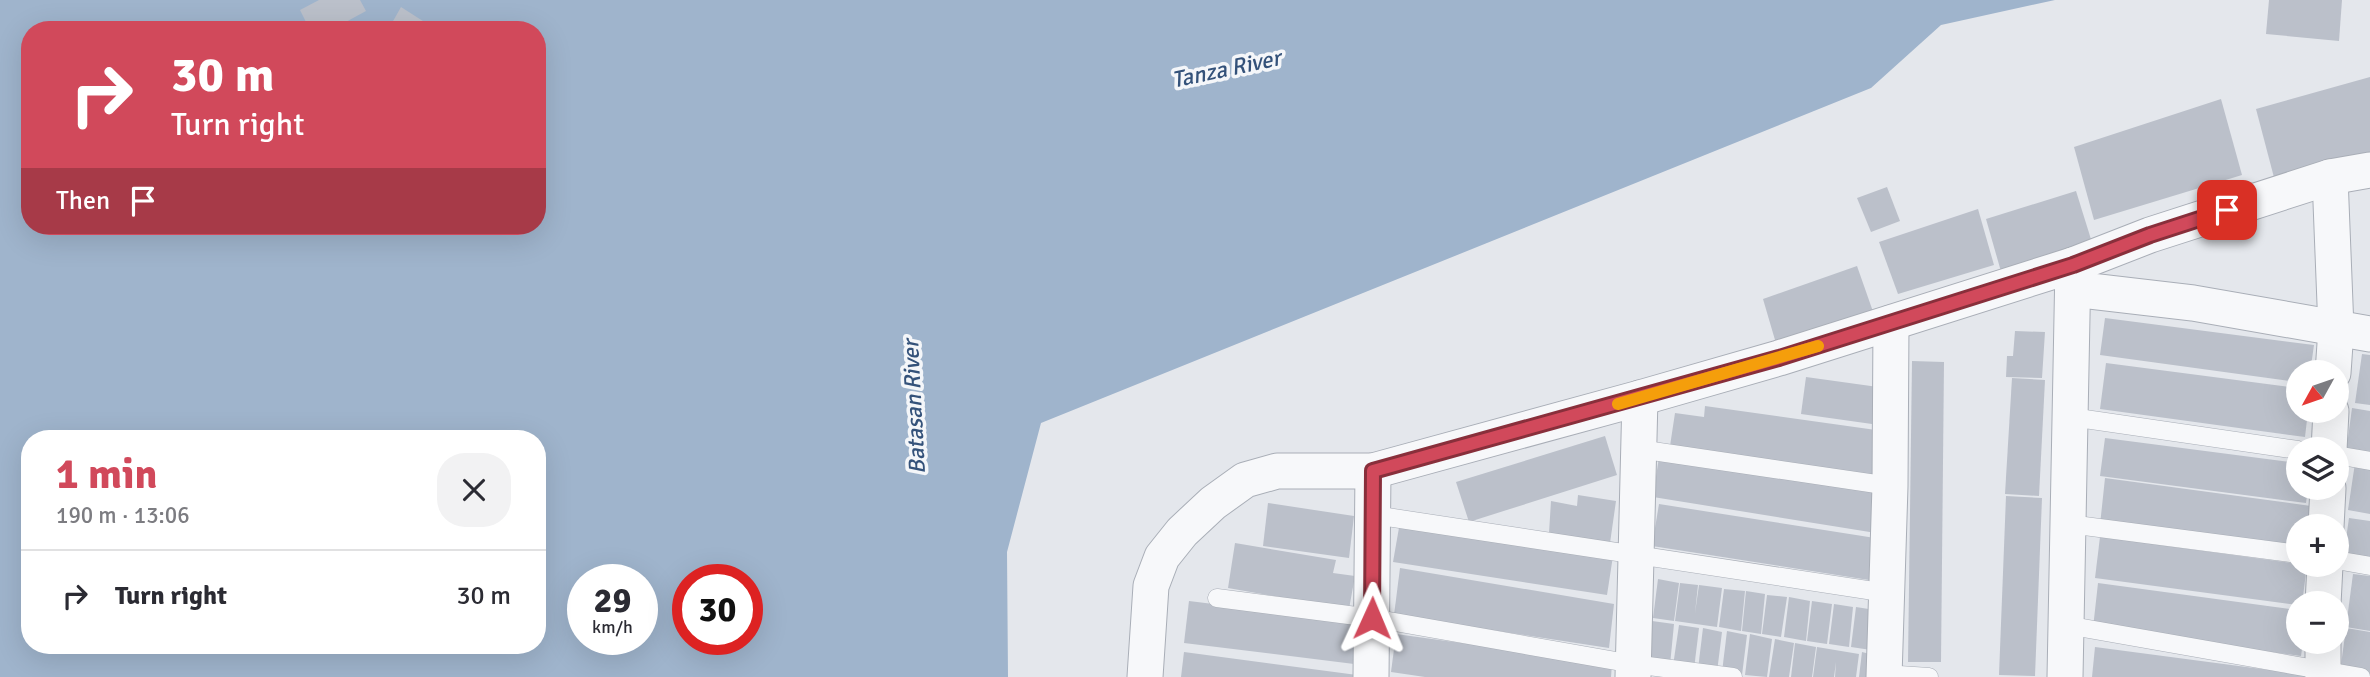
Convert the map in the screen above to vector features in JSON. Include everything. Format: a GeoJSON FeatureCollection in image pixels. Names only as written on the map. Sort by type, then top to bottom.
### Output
{"type":"FeatureCollection","features":[{"type":"Feature","properties":{"kind":"street"},"geometry":{"type":"LineString","coordinates":[[1145,677],[1151,586],[1163,558],[1182,532],[1213,503],[1245,480],[1278,471],[1373,471],[1640,398],[1891,323],[2073,277],[2150,235],[2330,177],[2370,170]]}},
{"type":"Feature","properties":{"kind":"street"},"geometry":{"type":"LineString","coordinates":[[2330,177],[2336,329],[2334,360]]}},
{"type":"Feature","properties":{"kind":"street"},"geometry":{"type":"LineString","coordinates":[[2073,277],[2193,303],[2370,334]]}},
{"type":"Feature","properties":{"kind":"street"},"geometry":{"type":"LineString","coordinates":[[2065,677],[2073,277]]}},
{"type":"Feature","properties":{"kind":"street"},"geometry":{"type":"LineString","coordinates":[[1884,676],[1890,486],[1891,323]]}},
{"type":"Feature","properties":{"kind":"street"},"geometry":{"type":"LineString","coordinates":[[1633,671],[1640,398]]}},
{"type":"Feature","properties":{"kind":"street"},"geometry":{"type":"LineString","coordinates":[[1371,677],[1373,471]]}},
{"type":"Feature","properties":{"kind":"lane"},"geometry":{"type":"LineString","coordinates":[[2071,417],[2286,448]]}},
{"type":"Feature","properties":{"kind":"lane"},"geometry":{"type":"LineString","coordinates":[[1639,449],[1890,486]]}},
{"type":"Feature","properties":{"kind":"lane"},"geometry":{"type":"LineString","coordinates":[[2349,457],[2370,461]]}},
{"type":"Feature","properties":{"kind":"lane"},"geometry":{"type":"LineString","coordinates":[[1374,516],[1887,593]]}},
{"type":"Feature","properties":{"kind":"lane"},"geometry":{"type":"LineString","coordinates":[[2069,524],[2286,552]]}},
{"type":"Feature","properties":{"kind":"lane"},"geometry":{"type":"LineString","coordinates":[[2349,562],[2370,566]]}},
{"type":"Feature","properties":{"kind":"lane"},"geometry":{"type":"LineString","coordinates":[[1217,598],[1372,618],[1633,671],[1733,677]]}},
{"type":"Feature","properties":{"kind":"lane"},"geometry":{"type":"LineString","coordinates":[[2066,625],[2323,664],[2361,677]]}},
{"type":"Feature","properties":{"kind":"lane"},"geometry":{"type":"LineString","coordinates":[[1884,676],[1929,677]]}},
{"type":"Feature","properties":{"kind":"water"},"geometry":{"type":"Polygon","coordinates":[[[0,0],[2055,0],[1941,25],[1871,88],[1041,423],[1007,552],[1008,677],[0,677],[0,0]]]}},
{"type":"Feature","properties":{"kind":"building"},"geometry":{"type":"Polygon","coordinates":[[[319,0],[360,0],[366,11],[348,21],[306,21],[300,10],[319,0]]]}},
{"type":"Feature","properties":{"kind":"building"},"geometry":{"type":"Polygon","coordinates":[[[2269,0],[2342,0],[2339,41],[2266,34],[2269,0]]]}},
{"type":"Feature","properties":{"kind":"building"},"geometry":{"type":"Polygon","coordinates":[[[401,7],[423,21],[393,21],[401,7]]]}},
{"type":"Feature","properties":{"kind":"building"},"geometry":{"type":"Polygon","coordinates":[[[2370,77],[2370,158],[2276,185],[2256,109],[2370,77]]]}},
{"type":"Feature","properties":{"kind":"building"},"geometry":{"type":"Polygon","coordinates":[[[2221,99],[2242,175],[2094,220],[2074,147],[2221,99]]]}},
{"type":"Feature","properties":{"kind":"building"},"geometry":{"type":"Polygon","coordinates":[[[1887,187],[1900,221],[1871,232],[1857,198],[1887,187]]]}},
{"type":"Feature","properties":{"kind":"building"},"geometry":{"type":"Polygon","coordinates":[[[2076,191],[2094,249],[2002,275],[1986,219],[2076,191]]]}},
{"type":"Feature","properties":{"kind":"building"},"geometry":{"type":"Polygon","coordinates":[[[1978,209],[1994,265],[1898,294],[1879,242],[1978,209]]]}},
{"type":"Feature","properties":{"kind":"building"},"geometry":{"type":"Polygon","coordinates":[[[1857,266],[1877,323],[1780,357],[1763,299],[1857,266]]]}},
{"type":"Feature","properties":{"kind":"building"},"geometry":{"type":"Polygon","coordinates":[[[2105,318],[2314,345],[2312,360],[2286,360],[2286,380],[2100,355],[2105,318]]]}},
{"type":"Feature","properties":{"kind":"building"},"geometry":{"type":"Polygon","coordinates":[[[2015,331],[2045,332],[2042,378],[2006,377],[2007,356],[2013,356],[2015,331]]]}},
{"type":"Feature","properties":{"kind":"building"},"geometry":{"type":"Polygon","coordinates":[[[2362,354],[2370,355],[2370,405],[2355,403],[2362,354]]]}},
{"type":"Feature","properties":{"kind":"building"},"geometry":{"type":"Polygon","coordinates":[[[1912,361],[1944,362],[1941,662],[1908,662],[1912,361]]]}},
{"type":"Feature","properties":{"kind":"building"},"geometry":{"type":"Polygon","coordinates":[[[2106,363],[2286,386],[2286,424],[2306,424],[2305,437],[2100,409],[2106,363]]]}},
{"type":"Feature","properties":{"kind":"building"},"geometry":{"type":"Polygon","coordinates":[[[1806,377],[1878,387],[1872,424],[1801,414],[1806,377]]]}},
{"type":"Feature","properties":{"kind":"building"},"geometry":{"type":"Polygon","coordinates":[[[2012,378],[2045,380],[2039,496],[2005,494],[2012,378]]]}},
{"type":"Feature","properties":{"kind":"building"},"geometry":{"type":"Polygon","coordinates":[[[1705,406],[1883,431],[1876,476],[1670,446],[1675,413],[1704,417],[1705,406]]]}},
{"type":"Feature","properties":{"kind":"building"},"geometry":{"type":"Polygon","coordinates":[[[2352,408],[2370,411],[2370,457],[2349,454],[2352,408]]]}},
{"type":"Feature","properties":{"kind":"building"},"geometry":{"type":"Polygon","coordinates":[[[1605,436],[1617,475],[1469,522],[1456,482],[1605,436]]]}},
{"type":"Feature","properties":{"kind":"building"},"geometry":{"type":"Polygon","coordinates":[[[2105,438],[2286,461],[2286,500],[2306,500],[2306,503],[2100,476],[2105,438]]]}},
{"type":"Feature","properties":{"kind":"building"},"geometry":{"type":"Polygon","coordinates":[[[1659,457],[1881,493],[1876,533],[1653,497],[1659,457]]]}},
{"type":"Feature","properties":{"kind":"building"},"geometry":{"type":"Polygon","coordinates":[[[2355,463],[2370,465],[2370,514],[2348,510],[2355,463]]]}},
{"type":"Feature","properties":{"kind":"building"},"geometry":{"type":"Polygon","coordinates":[[[2105,478],[2311,506],[2310,514],[2286,514],[2286,550],[2100,525],[2105,478]]]}},
{"type":"Feature","properties":{"kind":"building"},"geometry":{"type":"Polygon","coordinates":[[[1578,495],[1616,501],[1610,543],[1549,533],[1551,501],[1577,506],[1578,495]]]}},
{"type":"Feature","properties":{"kind":"building"},"geometry":{"type":"Polygon","coordinates":[[[2006,496],[2042,498],[2035,676],[1999,675],[2006,496]]]}},
{"type":"Feature","properties":{"kind":"building"},"geometry":{"type":"Polygon","coordinates":[[[1268,503],[1354,516],[1349,558],[1263,546],[1268,503]]]}},
{"type":"Feature","properties":{"kind":"building"},"geometry":{"type":"Polygon","coordinates":[[[1659,504],[1875,538],[1869,580],[1652,546],[1659,504]]]}},
{"type":"Feature","properties":{"kind":"building"},"geometry":{"type":"Polygon","coordinates":[[[2349,518],[2370,521],[2370,564],[2349,561],[2349,518]]]}},
{"type":"Feature","properties":{"kind":"building"},"geometry":{"type":"Polygon","coordinates":[[[1400,522],[1613,556],[1607,595],[1393,562],[1400,522]]]}},
{"type":"Feature","properties":{"kind":"building"},"geometry":{"type":"Polygon","coordinates":[[[2100,537],[2286,562],[2286,577],[2305,577],[2304,591],[2286,591],[2286,603],[2095,578],[2100,537]]]}},
{"type":"Feature","properties":{"kind":"building"},"geometry":{"type":"Polygon","coordinates":[[[1235,543],[1336,560],[1333,573],[1355,576],[1349,609],[1228,588],[1235,543]]]}},
{"type":"Feature","properties":{"kind":"building"},"geometry":{"type":"Polygon","coordinates":[[[1400,568],[1614,604],[1609,648],[1394,615],[1400,568]]]}},
{"type":"Feature","properties":{"kind":"building"},"geometry":{"type":"Polygon","coordinates":[[[2353,574],[2370,576],[2370,631],[2349,628],[2353,574]]]}},
{"type":"Feature","properties":{"kind":"building"},"geometry":{"type":"Polygon","coordinates":[[[1658,579],[1679,583],[1674,621],[1653,618],[1658,579]]]}},
{"type":"Feature","properties":{"kind":"building"},"geometry":{"type":"Polygon","coordinates":[[[1680,583],[1698,585],[1695,613],[1699,585],[1722,588],[1717,627],[1675,621],[1680,583]]]}},
{"type":"Feature","properties":{"kind":"building"},"geometry":{"type":"Polygon","coordinates":[[[2098,583],[2286,608],[2286,654],[2093,628],[2098,583]]]}},
{"type":"Feature","properties":{"kind":"building"},"geometry":{"type":"Polygon","coordinates":[[[1724,589],[1745,591],[1741,631],[1719,627],[1724,589]]]}},
{"type":"Feature","properties":{"kind":"building"},"geometry":{"type":"Polygon","coordinates":[[[1746,591],[1765,594],[1761,634],[1742,631],[1746,591]]]}},
{"type":"Feature","properties":{"kind":"building"},"geometry":{"type":"Polygon","coordinates":[[[1767,595],[1787,597],[1781,637],[1762,634],[1767,595]]]}},
{"type":"Feature","properties":{"kind":"building"},"geometry":{"type":"Polygon","coordinates":[[[1789,597],[1810,601],[1806,641],[1784,637],[1789,597]]]}},
{"type":"Feature","properties":{"kind":"building"},"geometry":{"type":"Polygon","coordinates":[[[1189,601],[1358,622],[1354,664],[1184,643],[1189,601]]]}},
{"type":"Feature","properties":{"kind":"building"},"geometry":{"type":"Polygon","coordinates":[[[1812,601],[1832,604],[1827,644],[1807,641],[1812,601]]]}},
{"type":"Feature","properties":{"kind":"building"},"geometry":{"type":"Polygon","coordinates":[[[1834,604],[1853,607],[1849,647],[1829,644],[1834,604]]]}},
{"type":"Feature","properties":{"kind":"building"},"geometry":{"type":"Polygon","coordinates":[[[1856,607],[1875,610],[1871,650],[1851,647],[1856,607]]]}},
{"type":"Feature","properties":{"kind":"building"},"geometry":{"type":"Polygon","coordinates":[[[1652,621],[1674,624],[1670,665],[1647,663],[1652,621]]]}},
{"type":"Feature","properties":{"kind":"building"},"geometry":{"type":"Polygon","coordinates":[[[1679,625],[1699,628],[1694,669],[1673,666],[1679,625]]]}},
{"type":"Feature","properties":{"kind":"building"},"geometry":{"type":"Polygon","coordinates":[[[1703,628],[1722,632],[1717,672],[1698,669],[1703,628]]]}},
{"type":"Feature","properties":{"kind":"building"},"geometry":{"type":"Polygon","coordinates":[[[2349,628],[2370,632],[2370,677],[2340,672],[2342,654],[2349,654],[2349,628]]]}},
{"type":"Feature","properties":{"kind":"building"},"geometry":{"type":"Polygon","coordinates":[[[1727,631],[1747,635],[1742,675],[1722,672],[1727,631]]]}},
{"type":"Feature","properties":{"kind":"building"},"geometry":{"type":"Polygon","coordinates":[[[1396,634],[1612,664],[1611,677],[1425,677],[1391,672],[1396,634]]]}},
{"type":"Feature","properties":{"kind":"building"},"geometry":{"type":"Polygon","coordinates":[[[1750,634],[1772,639],[1767,677],[1745,675],[1750,634]]]}},
{"type":"Feature","properties":{"kind":"building"},"geometry":{"type":"Polygon","coordinates":[[[1775,639],[1794,643],[1789,677],[1769,677],[1775,639]]]}},
{"type":"Feature","properties":{"kind":"building"},"geometry":{"type":"Polygon","coordinates":[[[1795,643],[1816,647],[1812,677],[1791,677],[1795,643]]]}},
{"type":"Feature","properties":{"kind":"building"},"geometry":{"type":"Polygon","coordinates":[[[1817,647],[1859,654],[1856,677],[1835,677],[1836,662],[1834,677],[1813,677],[1817,647]]]}},
{"type":"Feature","properties":{"kind":"building"},"geometry":{"type":"Polygon","coordinates":[[[2095,647],[2307,675],[2307,677],[2092,677],[2095,647]]]}},
{"type":"Feature","properties":{"kind":"building"},"geometry":{"type":"Polygon","coordinates":[[[1184,652],[1357,675],[1181,677],[1184,652]]]}},
{"type":"Feature","properties":{"kind":"building"},"geometry":{"type":"Polygon","coordinates":[[[1862,652],[1878,656],[1875,677],[1859,677],[1862,652]]]}},
{"type":"Feature","properties":{"kind":"slow traffic"},"geometry":{"type":"LineString","coordinates":[[1618,404],[1818,346]]}},
{"type":"Feature","properties":{"kind":"route"},"geometry":{"type":"LineString","coordinates":[[1372,618],[1373,471],[1779,358],[2073,265],[2150,235],[2227,210]]}},
{"type":"Feature","properties":{"kind":"water label","name":"Tanza River"},"geometry":{"type":"Point","coordinates":[1226,69]}},
{"type":"Feature","properties":{"kind":"water label","name":"Batasan River"},"geometry":{"type":"Point","coordinates":[914,407]}}]}
